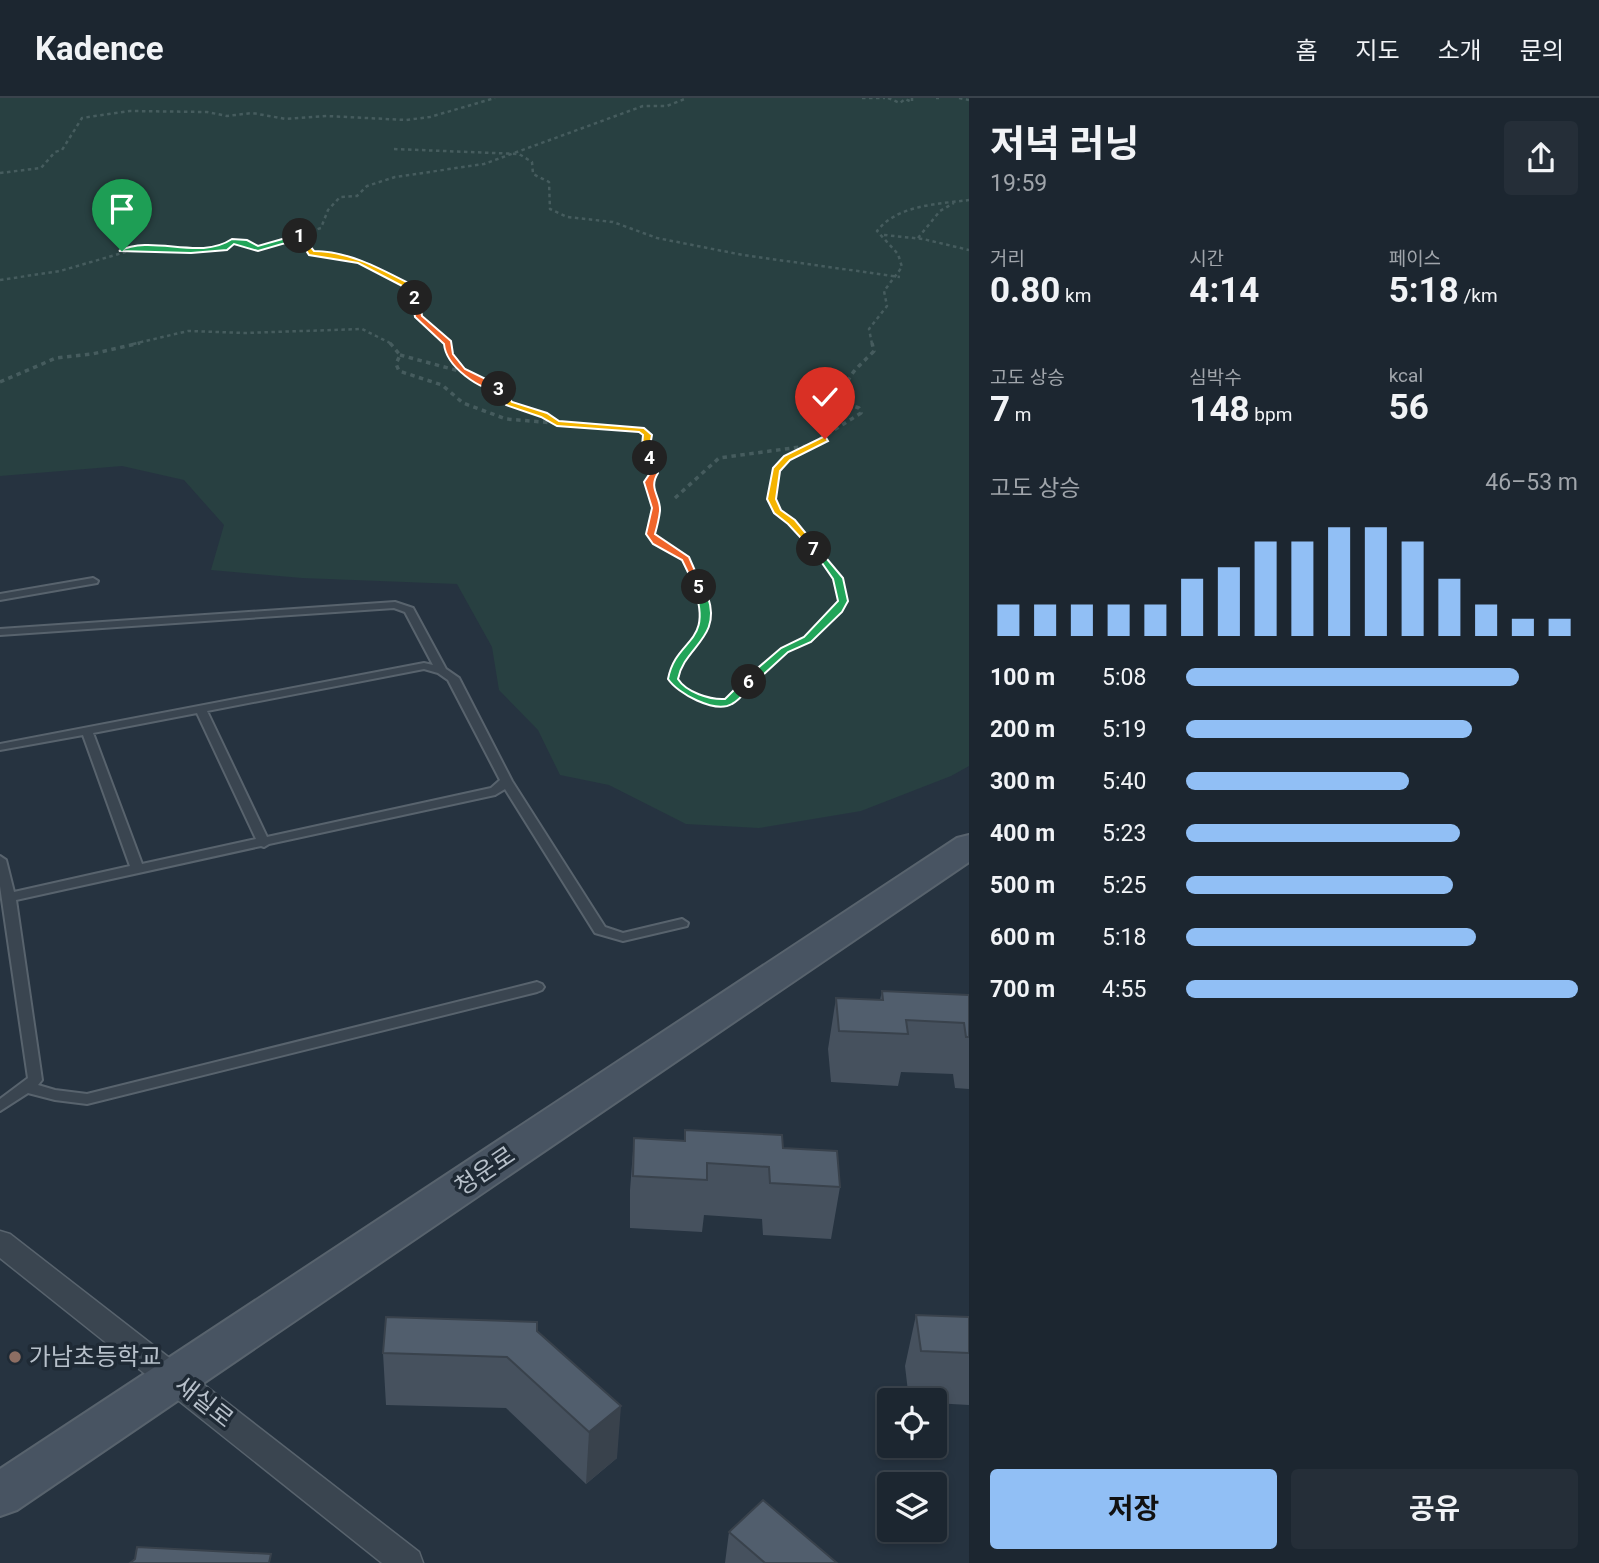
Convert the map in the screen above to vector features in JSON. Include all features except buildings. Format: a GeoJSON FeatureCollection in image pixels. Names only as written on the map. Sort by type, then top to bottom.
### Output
{"type":"FeatureCollection","features":[{"type":"Feature","properties":{"kind":"street","name":"청운로"},"geometry":{"type":"LineString","coordinates":[[0,1494],[176,1379],[969,846]]}},
{"type":"Feature","properties":{"kind":"street","name":"새실로"},"geometry":{"type":"LineString","coordinates":[[0,1242],[407,1563]]}},
{"type":"Feature","properties":{"kind":"lane"},"geometry":{"type":"LineString","coordinates":[[0,597],[93,581]]}},
{"type":"Feature","properties":{"kind":"lane"},"geometry":{"type":"LineString","coordinates":[[0,632],[395,605],[409,610],[442,671]]}},
{"type":"Feature","properties":{"kind":"lane"},"geometry":{"type":"LineString","coordinates":[[0,747],[424,666],[442,671],[453,678],[506,781],[600,930],[623,937],[682,923]]}},
{"type":"Feature","properties":{"kind":"lane"},"geometry":{"type":"LineString","coordinates":[[201,710],[264,843]]}},
{"type":"Feature","properties":{"kind":"lane"},"geometry":{"type":"LineString","coordinates":[[87,731],[138,870]]}},
{"type":"Feature","properties":{"kind":"lane"},"geometry":{"type":"LineString","coordinates":[[9,897],[495,791],[506,781]]}},
{"type":"Feature","properties":{"kind":"lane"},"geometry":{"type":"LineString","coordinates":[[0,860],[9,897],[6,935],[35,1080],[0,1106]]}},
{"type":"Feature","properties":{"kind":"lane"},"geometry":{"type":"LineString","coordinates":[[26,1087],[55,1096],[87,1098],[537,986]]}},
{"type":"Feature","properties":{"kind":"path"},"geometry":{"type":"LineString","coordinates":[[0,173],[41,168],[55,152],[62,150],[82,118],[94,114],[130,111],[207,112],[227,116],[252,113],[286,119],[327,116],[406,120],[430,117],[495,98]]}},
{"type":"Feature","properties":{"kind":"path"},"geometry":{"type":"LineString","coordinates":[[0,280],[60,271],[136,249],[191,251],[227,248],[232,241],[244,242],[258,248],[321,228],[328,210],[340,197],[357,197],[367,186],[395,177],[484,164],[643,106],[667,106],[687,98]]}},
{"type":"Feature","properties":{"kind":"path"},"geometry":{"type":"LineString","coordinates":[[862,98],[887,98],[900,103],[905,99],[912,102],[915,98]]}},
{"type":"Feature","properties":{"kind":"path"},"geometry":{"type":"LineString","coordinates":[[959,98],[969,100]]}},
{"type":"Feature","properties":{"kind":"path"},"geometry":{"type":"LineString","coordinates":[[394,149],[514,153],[532,162],[533,174],[548,182],[548,206],[552,212],[567,217],[613,222],[657,238],[743,255],[900,278]]}},
{"type":"Feature","properties":{"kind":"path"},"geometry":{"type":"LineString","coordinates":[[400,355],[396,363],[399,371],[442,385],[463,403],[483,413],[506,419],[557,424],[633,427],[648,435],[646,446],[654,473],[649,482],[649,490],[656,508],[650,534],[657,542],[685,559],[707,608],[702,635],[675,670],[673,679],[680,689],[716,703],[728,702],[755,674],[785,650],[808,639],[838,610],[843,601],[838,578],[792,522],[777,512],[772,499],[776,470],[787,458],[862,413],[859,408],[847,404],[843,391],[846,379],[852,368],[874,351],[869,329],[887,306],[884,291],[900,278],[902,271],[897,253],[877,230],[887,219],[920,208],[969,200]]}},
{"type":"Feature","properties":{"kind":"path"},"geometry":{"type":"LineString","coordinates":[[917,239],[940,211],[957,201]]}},
{"type":"Feature","properties":{"kind":"path"},"geometry":{"type":"LineString","coordinates":[[881,235],[968,248]]}},
{"type":"Feature","properties":{"kind":"path"},"geometry":{"type":"LineString","coordinates":[[301,236],[311,254],[329,254],[340,260],[360,261],[413,289],[418,317],[448,343],[449,355],[462,370]]}},
{"type":"Feature","properties":{"kind":"path"},"geometry":{"type":"LineString","coordinates":[[0,382],[56,358],[92,354],[188,331],[244,333],[362,329],[381,334],[400,355],[431,366],[462,370],[498,388],[509,403],[544,415],[557,424]]}},
{"type":"Feature","properties":{"kind":"path"},"geometry":{"type":"LineString","coordinates":[[675,498],[719,458],[814,444]]}},
{"type":"Feature","properties":{"kind":"green space"},"geometry":{"type":"Polygon","coordinates":[[[0,98],[969,98],[969,766],[951,776],[861,811],[759,828],[686,824],[609,785],[560,775],[538,730],[499,690],[492,647],[457,584],[302,578],[211,570],[224,525],[184,480],[122,466],[0,476],[0,98]]]}},
{"type":"Feature","properties":{"kind":"place","name":"가남초등학교"},"geometry":{"type":"Point","coordinates":[15,1357]}},
{"type":"Feature","properties":{"kind":"route"},"geometry":{"type":"LineString","coordinates":[[122,251],[150,248],[185,251],[227,248],[232,241],[244,242],[258,248],[301,236],[311,254],[329,254],[340,260],[360,261],[413,289],[418,317],[448,343],[449,355],[462,370],[498,388],[509,403],[544,415],[557,424],[633,427],[648,435],[647,453],[653,463],[654,473],[649,482],[649,490],[656,508],[650,534],[657,542],[685,559],[707,608],[702,635],[695,648],[675,670],[673,679],[680,689],[701,700],[728,702],[755,674],[785,650],[808,639],[838,610],[843,601],[838,578],[792,522],[777,512],[772,499],[776,470],[787,458],[825,439]]}}]}
